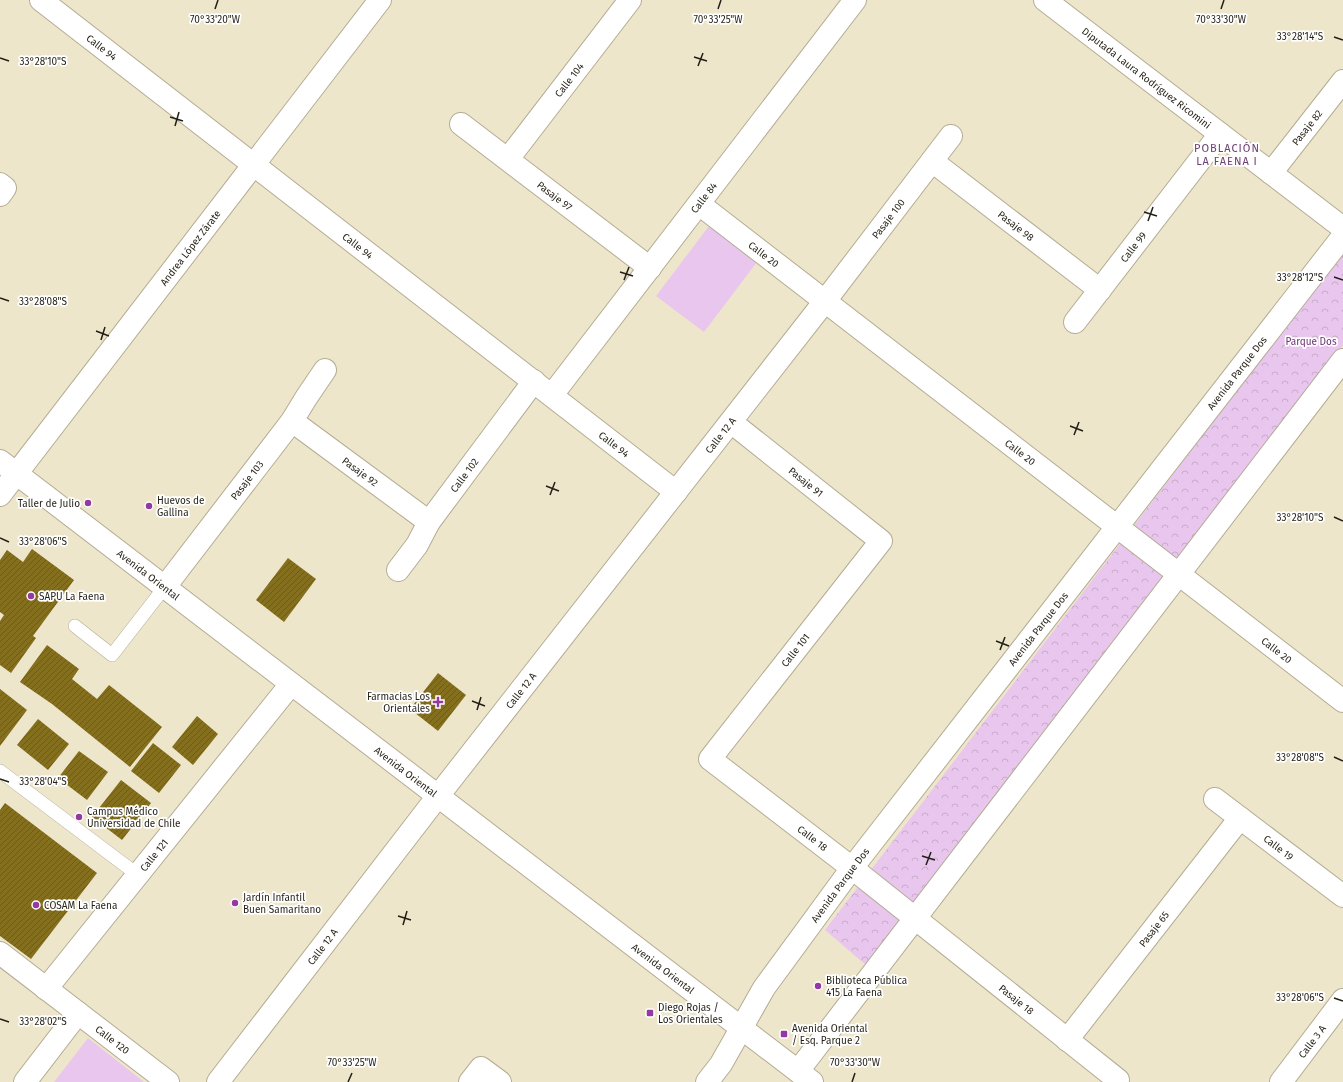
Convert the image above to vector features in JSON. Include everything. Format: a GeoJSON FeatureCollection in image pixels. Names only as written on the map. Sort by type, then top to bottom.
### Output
{"type":"FeatureCollection","features":[{"type":"Feature","properties":{"kind":"street","name":"Calle 94"},"geometry":{"type":"LineString","coordinates":[[41,0],[676,492]]}},
{"type":"Feature","properties":{"kind":"street","name":"Andrea López Zárate"},"geometry":{"type":"LineString","coordinates":[[0,495],[8,467],[254,165],[380,0]]}},
{"type":"Feature","properties":{"kind":"street","name":"Calle 104"},"geometry":{"type":"LineString","coordinates":[[508,159],[630,0]]}},
{"type":"Feature","properties":{"kind":"street","name":"Calle 84"},"geometry":{"type":"LineString","coordinates":[[552,395],[855,0]]}},
{"type":"Feature","properties":{"kind":"street","name":"Diputada Laura Rodríguez Ricomini"},"geometry":{"type":"LineString","coordinates":[[1045,0],[1343,228]]}},
{"type":"Feature","properties":{"kind":"street","name":"Pasaje 82"},"geometry":{"type":"LineString","coordinates":[[1271,173],[1343,81]]}},
{"type":"Feature","properties":{"kind":"street","name":"Pasaje 97"},"geometry":{"type":"LineString","coordinates":[[461,124],[650,268]]}},
{"type":"Feature","properties":{"kind":"street","name":"Calle 99"},"geometry":{"type":"LineString","coordinates":[[1075,322],[1220,134]]}},
{"type":"Feature","properties":{"kind":"street","name":"Pasaje 100"},"geometry":{"type":"LineString","coordinates":[[825,301],[951,136]]}},
{"type":"Feature","properties":{"kind":"street","name":"Pasaje 98"},"geometry":{"type":"LineString","coordinates":[[932,161],[1100,290]]}},
{"type":"Feature","properties":{"kind":"street","name":"Calle 20"},"geometry":{"type":"LineString","coordinates":[[699,204],[1343,701]]}},
{"type":"Feature","properties":{"kind":"street","name":"Avenida Parque Dos"},"geometry":{"type":"LineString","coordinates":[[708,1082],[721,1064],[764,988],[852,868],[1343,236]]}},
{"type":"Feature","properties":{"kind":"street","name":"Calle 12 A"},"geometry":{"type":"LineString","coordinates":[[218,1082],[438,796],[825,301]]}},
{"type":"Feature","properties":{"kind":"street"},"geometry":{"type":"LineString","coordinates":[[805,1076],[914,919],[1343,360]]}},
{"type":"Feature","properties":{"kind":"street","name":"Pasaje 103"},"geometry":{"type":"LineString","coordinates":[[164,588],[292,421],[326,370]]}},
{"type":"Feature","properties":{"kind":"street","name":"Calle 102"},"geometry":{"type":"LineString","coordinates":[[398,570],[418,545],[429,522],[534,381]]}},
{"type":"Feature","properties":{"kind":"street","name":"Pasaje 92"},"geometry":{"type":"LineString","coordinates":[[292,421],[429,522]]}},
{"type":"Feature","properties":{"kind":"street","name":"Pasaje 91"},"geometry":{"type":"LineString","coordinates":[[731,422],[881,541]]}},
{"type":"Feature","properties":{"kind":"street","name":"Avenida Oriental"},"geometry":{"type":"LineString","coordinates":[[8,467],[164,588],[805,1076]]}},
{"type":"Feature","properties":{"kind":"street","name":"Calle 101"},"geometry":{"type":"LineString","coordinates":[[710,759],[881,541]]}},
{"type":"Feature","properties":{"kind":"street","name":"Calle 121"},"geometry":{"type":"LineString","coordinates":[[46,989],[291,684]]}},
{"type":"Feature","properties":{"kind":"street","name":"Calle 18"},"geometry":{"type":"LineString","coordinates":[[710,759],[852,868],[914,919]]}},
{"type":"Feature","properties":{"kind":"street","name":"Calle 19"},"geometry":{"type":"LineString","coordinates":[[1215,799],[1343,896]]}},
{"type":"Feature","properties":{"kind":"street","name":"Pasaje 65"},"geometry":{"type":"LineString","coordinates":[[1067,1040],[1240,818]]}},
{"type":"Feature","properties":{"kind":"street","name":"Pasaje 18"},"geometry":{"type":"LineString","coordinates":[[914,919],[1118,1080]]}},
{"type":"Feature","properties":{"kind":"street","name":"Calle 120"},"geometry":{"type":"LineString","coordinates":[[0,954],[168,1082]]}},
{"type":"Feature","properties":{"kind":"street","name":"Calle 3 A"},"geometry":{"type":"LineString","coordinates":[[1281,1082],[1343,1000]]}},
{"type":"Feature","properties":{"kind":"street"},"geometry":{"type":"LineString","coordinates":[[25,1082],[78,1013]]}},
{"type":"Feature","properties":{"kind":"street"},"geometry":{"type":"LineString","coordinates":[[470,1082],[481,1068],[500,1082]]}},
{"type":"Feature","properties":{"kind":"lane"},"geometry":{"type":"LineString","coordinates":[[75,626],[112,655],[164,588]]}},
{"type":"Feature","properties":{"kind":"lane"},"geometry":{"type":"LineString","coordinates":[[0,771],[138,875]]}},
{"type":"Feature","properties":{"kind":"green space"},"geometry":{"type":"Polygon","coordinates":[[[709,226],[757,262],[704,332],[656,296],[709,226]]]}},
{"type":"Feature","properties":{"kind":"green space","name":"Parque Dos"},"geometry":{"type":"Polygon","coordinates":[[[1343,252],[1343,345],[867,966],[825,930],[1343,252]]]}},
{"type":"Feature","properties":{"kind":"green space"},"geometry":{"type":"Polygon","coordinates":[[[88,1038],[144,1082],[54,1082],[88,1038]]]}},
{"type":"Feature","properties":{"kind":"building","name":"SAPU La Faena"},"geometry":{"type":"Polygon","coordinates":[[[32,549],[74,580],[33,636],[36,638],[11,673],[0,665],[0,621],[4,615],[0,612],[0,560],[7,550],[23,562],[32,549]]]}},
{"type":"Feature","properties":{"kind":"building"},"geometry":{"type":"Polygon","coordinates":[[[288,558],[316,579],[284,622],[256,600],[288,558]]]}},
{"type":"Feature","properties":{"kind":"building"},"geometry":{"type":"Polygon","coordinates":[[[47,645],[79,669],[72,679],[97,699],[109,685],[162,727],[130,767],[52,704],[20,682],[47,645]]]}},
{"type":"Feature","properties":{"kind":"building","name":"Farmacias Los Orientales"},"geometry":{"type":"Polygon","coordinates":[[[438,673],[466,695],[438,731],[410,709],[438,673]]]}},
{"type":"Feature","properties":{"kind":"building"},"geometry":{"type":"Polygon","coordinates":[[[0,689],[27,710],[0,746],[0,689]]]}},
{"type":"Feature","properties":{"kind":"building"},"geometry":{"type":"Polygon","coordinates":[[[197,716],[218,734],[193,765],[172,747],[197,716]]]}},
{"type":"Feature","properties":{"kind":"building"},"geometry":{"type":"Polygon","coordinates":[[[38,719],[69,744],[48,770],[17,745],[38,719]]]}},
{"type":"Feature","properties":{"kind":"building"},"geometry":{"type":"Polygon","coordinates":[[[153,743],[181,765],[159,793],[131,771],[153,743]]]}},
{"type":"Feature","properties":{"kind":"building"},"geometry":{"type":"Polygon","coordinates":[[[79,751],[108,772],[87,800],[58,778],[79,751]]]}},
{"type":"Feature","properties":{"kind":"building"},"geometry":{"type":"Polygon","coordinates":[[[121,780],[151,803],[122,840],[92,817],[121,780]]]}},
{"type":"Feature","properties":{"kind":"building","name":"COSAM La Faena"},"geometry":{"type":"Polygon","coordinates":[[[5,803],[97,873],[31,959],[0,936],[0,810],[5,803]]]}},
{"type":"Feature","properties":{"kind":"place","name":"Taller de Julio"},"geometry":{"type":"Point","coordinates":[88,503]}},
{"type":"Feature","properties":{"kind":"place","name":"Huevos de Gallina"},"geometry":{"type":"Point","coordinates":[149,506]}},
{"type":"Feature","properties":{"kind":"place","name":"SAPU La Faena"},"geometry":{"type":"Point","coordinates":[31,596]}},
{"type":"Feature","properties":{"kind":"place","name":"Farmacias Los Orientales"},"geometry":{"type":"Point","coordinates":[438,702]}},
{"type":"Feature","properties":{"kind":"place","name":"Campus Médico Universidad de Chile"},"geometry":{"type":"Point","coordinates":[79,817]}},
{"type":"Feature","properties":{"kind":"place","name":"Jardín Infantil Buen Samaritano"},"geometry":{"type":"Point","coordinates":[235,903]}},
{"type":"Feature","properties":{"kind":"place","name":"COSAM La Faena"},"geometry":{"type":"Point","coordinates":[36,905]}},
{"type":"Feature","properties":{"kind":"place","name":"Biblioteca Pública 415 La Faena"},"geometry":{"type":"Point","coordinates":[818,986]}},
{"type":"Feature","properties":{"kind":"place","name":"Diego Rojas / Los Orientales"},"geometry":{"type":"Point","coordinates":[650,1013]}},
{"type":"Feature","properties":{"kind":"place","name":"Avenida Oriental / Esq. Parque 2"},"geometry":{"type":"Point","coordinates":[784,1034]}},
{"type":"Feature","properties":{"kind":"district","name":"POBLACIÓN LA FAENA I"},"geometry":{"type":"Point","coordinates":[1227,154]}}]}
